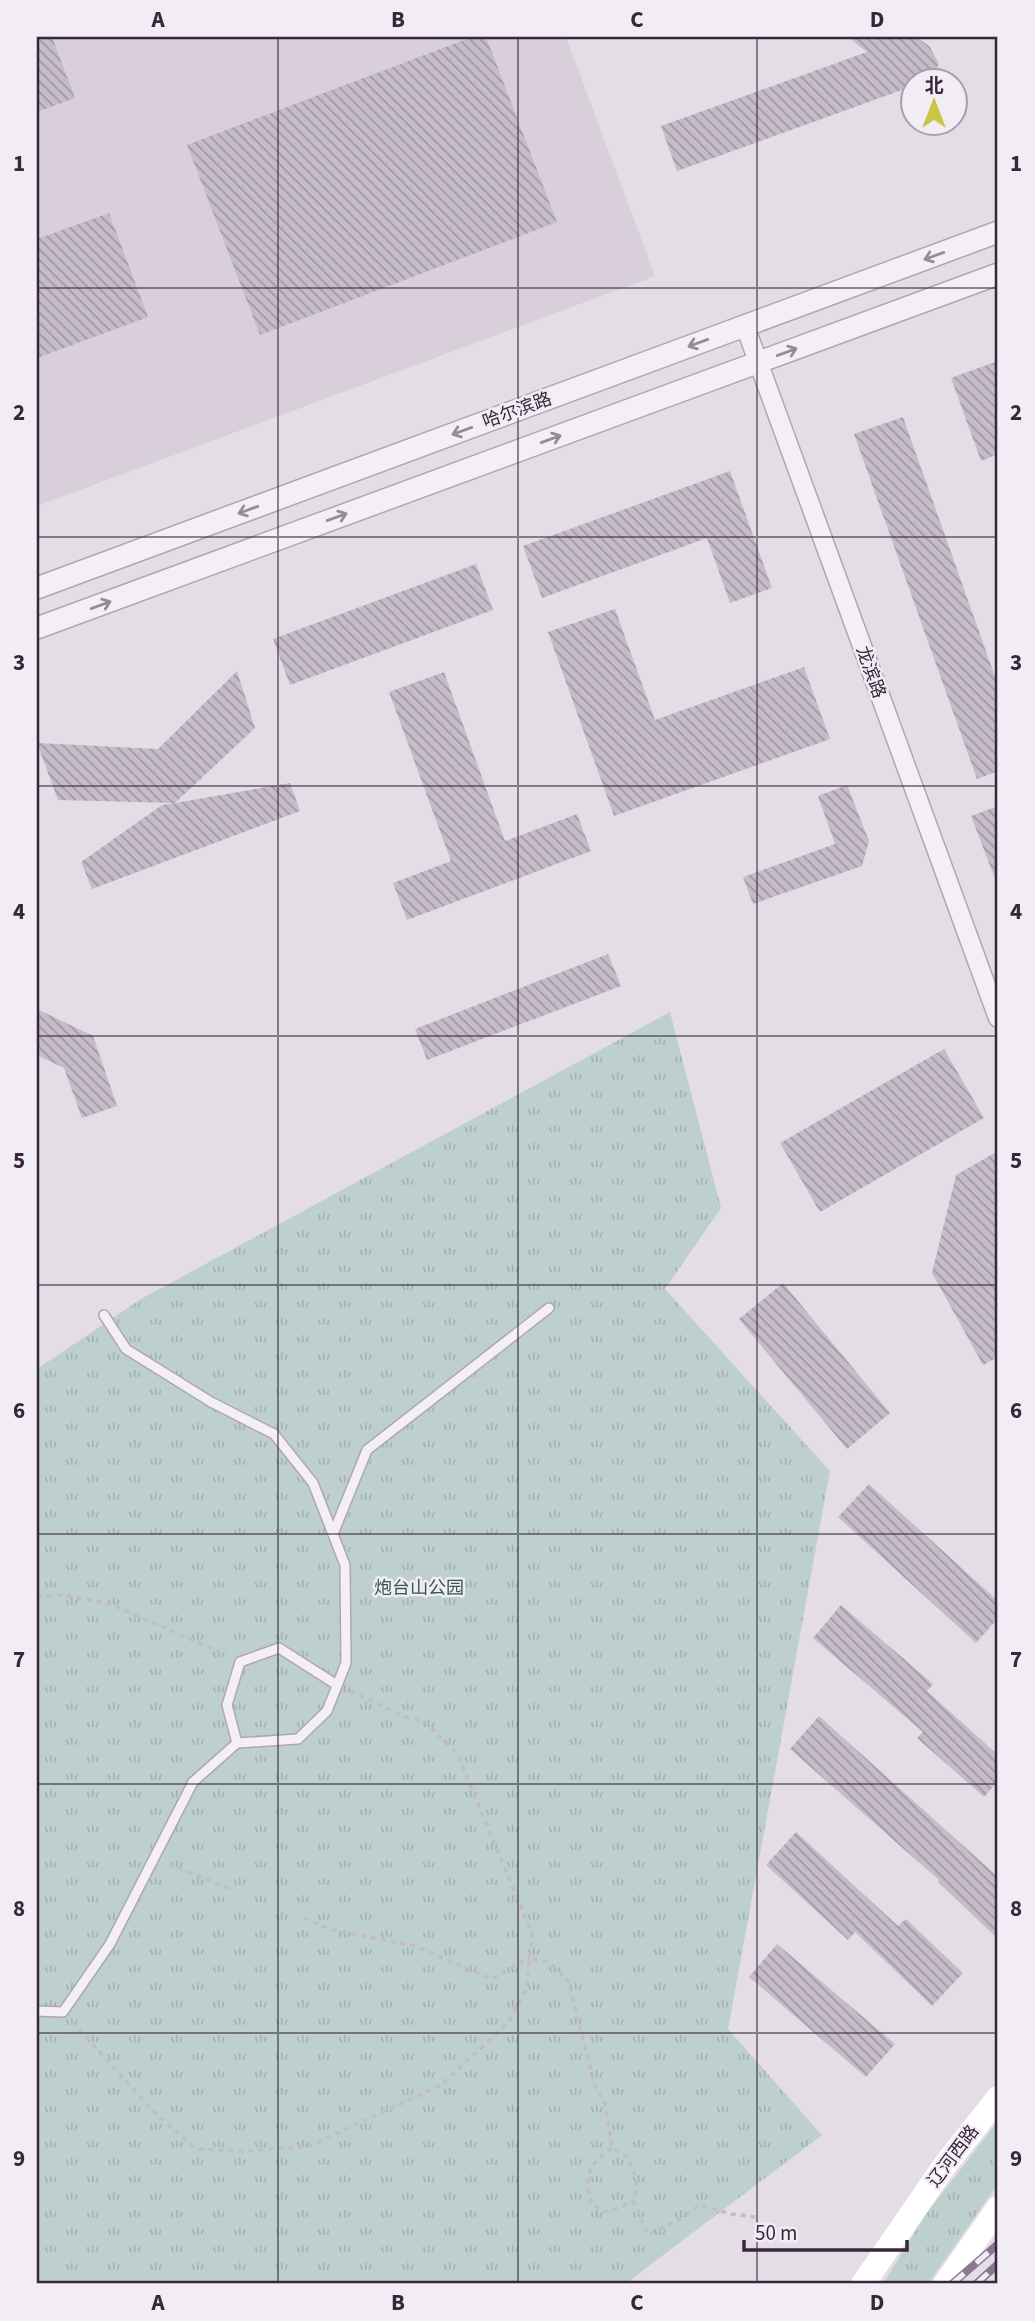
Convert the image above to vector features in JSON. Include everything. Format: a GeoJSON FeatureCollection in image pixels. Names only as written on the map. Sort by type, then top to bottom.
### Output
{"type":"FeatureCollection","features":[{"type":"Feature","properties":{"kind":"main road","name":"辽河西路"},"geometry":{"type":"LineString","coordinates":[[863,2284],[945,2165],[998,2098]]}},
{"type":"Feature","properties":{"kind":"main road"},"geometry":{"type":"LineString","coordinates":[[945,2284],[997,2211]]}},
{"type":"Feature","properties":{"kind":"street","name":"哈尔滨路"},"geometry":{"type":"LineString","coordinates":[[37,588],[998,232]]}},
{"type":"Feature","properties":{"kind":"street"},"geometry":{"type":"LineString","coordinates":[[37,628],[998,274]]}},
{"type":"Feature","properties":{"kind":"street","name":"龙滨路"},"geometry":{"type":"LineString","coordinates":[[745,326],[998,1018]]}},
{"type":"Feature","properties":{"kind":"lane"},"geometry":{"type":"LineString","coordinates":[[333,1534],[367,1450],[550,1308]]}},
{"type":"Feature","properties":{"kind":"lane"},"geometry":{"type":"LineString","coordinates":[[37,2011],[63,2012],[110,1944],[193,1782],[237,1742],[298,1739],[327,1711],[346,1663],[345,1564],[313,1483],[274,1434],[211,1402],[126,1349],[104,1315]]}},
{"type":"Feature","properties":{"kind":"lane"},"geometry":{"type":"LineString","coordinates":[[237,1742],[228,1705],[240,1662],[279,1648],[337,1685]]}},
{"type":"Feature","properties":{"kind":"path"},"geometry":{"type":"LineString","coordinates":[[37,1517],[37,1523]]}},
{"type":"Feature","properties":{"kind":"path"},"geometry":{"type":"LineString","coordinates":[[37,1596],[62,1595],[111,1604],[240,1662]]}},
{"type":"Feature","properties":{"kind":"path"},"geometry":{"type":"LineString","coordinates":[[63,2012],[155,2113],[196,2149],[243,2151],[307,2147],[440,2085],[508,2023],[527,1987],[532,1934],[457,1753],[425,1722],[408,1718],[337,1685]]}},
{"type":"Feature","properties":{"kind":"path"},"geometry":{"type":"LineString","coordinates":[[154,1858],[233,1890]]}},
{"type":"Feature","properties":{"kind":"path"},"geometry":{"type":"LineString","coordinates":[[304,1918],[332,1930],[415,1946],[492,1979],[529,1958],[549,1962],[568,1980],[595,2086],[605,2105],[612,2148],[627,2157],[637,2180],[634,2202],[648,2235],[679,2220],[699,2205],[755,2217]]}},
{"type":"Feature","properties":{"kind":"path"},"geometry":{"type":"LineString","coordinates":[[612,2148],[594,2161],[586,2182],[591,2204],[606,2212],[634,2202]]}},
{"type":"Feature","properties":{"kind":"shaded area"},"geometry":{"type":"Polygon","coordinates":[[[37,37],[566,37],[655,276],[37,506],[37,37]]]}},
{"type":"Feature","properties":{"kind":"green space","name":"炮台山公园"},"geometry":{"type":"Polygon","coordinates":[[[670,1012],[721,1208],[665,1289],[830,1471],[728,2029],[822,2135],[625,2284],[37,2284],[37,1369],[141,1299],[670,1012]]]}},
{"type":"Feature","properties":{"kind":"green space"},"geometry":{"type":"Polygon","coordinates":[[[998,2121],[998,2184],[928,2284],[883,2284],[926,2214],[998,2121]]]}},
{"type":"Feature","properties":{"kind":"building"},"geometry":{"type":"Polygon","coordinates":[[[37,37],[52,37],[75,98],[37,112],[37,37]]]}},
{"type":"Feature","properties":{"kind":"building"},"geometry":{"type":"Polygon","coordinates":[[[472,37],[486,37],[557,222],[260,335],[187,145],[472,37]]]}},
{"type":"Feature","properties":{"kind":"building"},"geometry":{"type":"Polygon","coordinates":[[[848,37],[917,37],[930,47],[939,64],[898,66],[898,91],[677,171],[661,126],[867,52],[848,37]]]}},
{"type":"Feature","properties":{"kind":"building"},"geometry":{"type":"Polygon","coordinates":[[[109,213],[148,317],[37,358],[37,239],[109,213]]]}},
{"type":"Feature","properties":{"kind":"building"},"geometry":{"type":"Polygon","coordinates":[[[998,361],[998,454],[981,461],[951,378],[998,361]]]}},
{"type":"Feature","properties":{"kind":"building"},"geometry":{"type":"Polygon","coordinates":[[[903,417],[998,685],[998,771],[977,779],[854,434],[903,417]]]}},
{"type":"Feature","properties":{"kind":"building"},"geometry":{"type":"Polygon","coordinates":[[[730,471],[772,588],[730,603],[707,538],[542,598],[523,546],[730,471]]]}},
{"type":"Feature","properties":{"kind":"building"},"geometry":{"type":"Polygon","coordinates":[[[476,564],[493,610],[290,685],[273,639],[476,564]]]}},
{"type":"Feature","properties":{"kind":"building"},"geometry":{"type":"Polygon","coordinates":[[[615,609],[655,720],[804,667],[830,739],[614,816],[548,632],[615,609]]]}},
{"type":"Feature","properties":{"kind":"building"},"geometry":{"type":"Polygon","coordinates":[[[237,671],[255,728],[175,803],[58,800],[37,743],[158,749],[237,671]]]}},
{"type":"Feature","properties":{"kind":"building"},"geometry":{"type":"Polygon","coordinates":[[[444,672],[505,841],[577,814],[591,851],[407,920],[393,883],[451,861],[389,692],[444,672]]]}},
{"type":"Feature","properties":{"kind":"building"},"geometry":{"type":"Polygon","coordinates":[[[290,783],[300,811],[92,889],[81,862],[162,805],[290,783]]]}},
{"type":"Feature","properties":{"kind":"building"},"geometry":{"type":"Polygon","coordinates":[[[847,785],[869,841],[862,866],[753,904],[743,877],[835,844],[818,796],[847,785]]]}},
{"type":"Feature","properties":{"kind":"building"},"geometry":{"type":"Polygon","coordinates":[[[998,806],[998,884],[997,884],[971,816],[998,806]]]}},
{"type":"Feature","properties":{"kind":"building"},"geometry":{"type":"Polygon","coordinates":[[[608,954],[621,986],[427,1060],[415,1029],[608,954]]]}},
{"type":"Feature","properties":{"kind":"building"},"geometry":{"type":"Polygon","coordinates":[[[37,1009],[93,1036],[117,1106],[82,1118],[64,1068],[37,1055],[37,1009]]]}},
{"type":"Feature","properties":{"kind":"building"},"geometry":{"type":"Polygon","coordinates":[[[944,1049],[984,1118],[820,1212],[780,1143],[944,1049]]]}},
{"type":"Feature","properties":{"kind":"building"},"geometry":{"type":"Polygon","coordinates":[[[998,1151],[998,1357],[983,1365],[932,1273],[956,1175],[998,1151]]]}},
{"type":"Feature","properties":{"kind":"building"},"geometry":{"type":"Polygon","coordinates":[[[783,1283],[890,1413],[847,1449],[739,1319],[783,1283]]]}},
{"type":"Feature","properties":{"kind":"building"},"geometry":{"type":"Polygon","coordinates":[[[869,1484],[998,1601],[998,1618],[976,1643],[838,1517],[869,1484]]]}},
{"type":"Feature","properties":{"kind":"building"},"geometry":{"type":"Polygon","coordinates":[[[841,1605],[933,1684],[927,1691],[998,1755],[998,1781],[984,1797],[917,1738],[923,1732],[813,1638],[841,1605]]]}},
{"type":"Feature","properties":{"kind":"building"},"geometry":{"type":"Polygon","coordinates":[[[819,1716],[998,1877],[998,1939],[938,1882],[939,1880],[790,1749],[819,1716]]]}},
{"type":"Feature","properties":{"kind":"building"},"geometry":{"type":"Polygon","coordinates":[[[796,1832],[898,1926],[906,1919],[963,1973],[932,2006],[855,1932],[848,1940],[766,1865],[796,1832]]]}},
{"type":"Feature","properties":{"kind":"building"},"geometry":{"type":"Polygon","coordinates":[[[777,1944],[895,2044],[866,2077],[749,1977],[777,1944]]]}},
{"type":"Feature","properties":{"kind":"railway"},"geometry":{"type":"LineString","coordinates":[[952,2284],[998,2244]]}},
{"type":"Feature","properties":{"kind":"railway"},"geometry":{"type":"LineString","coordinates":[[976,2284],[998,2264]]}}]}
